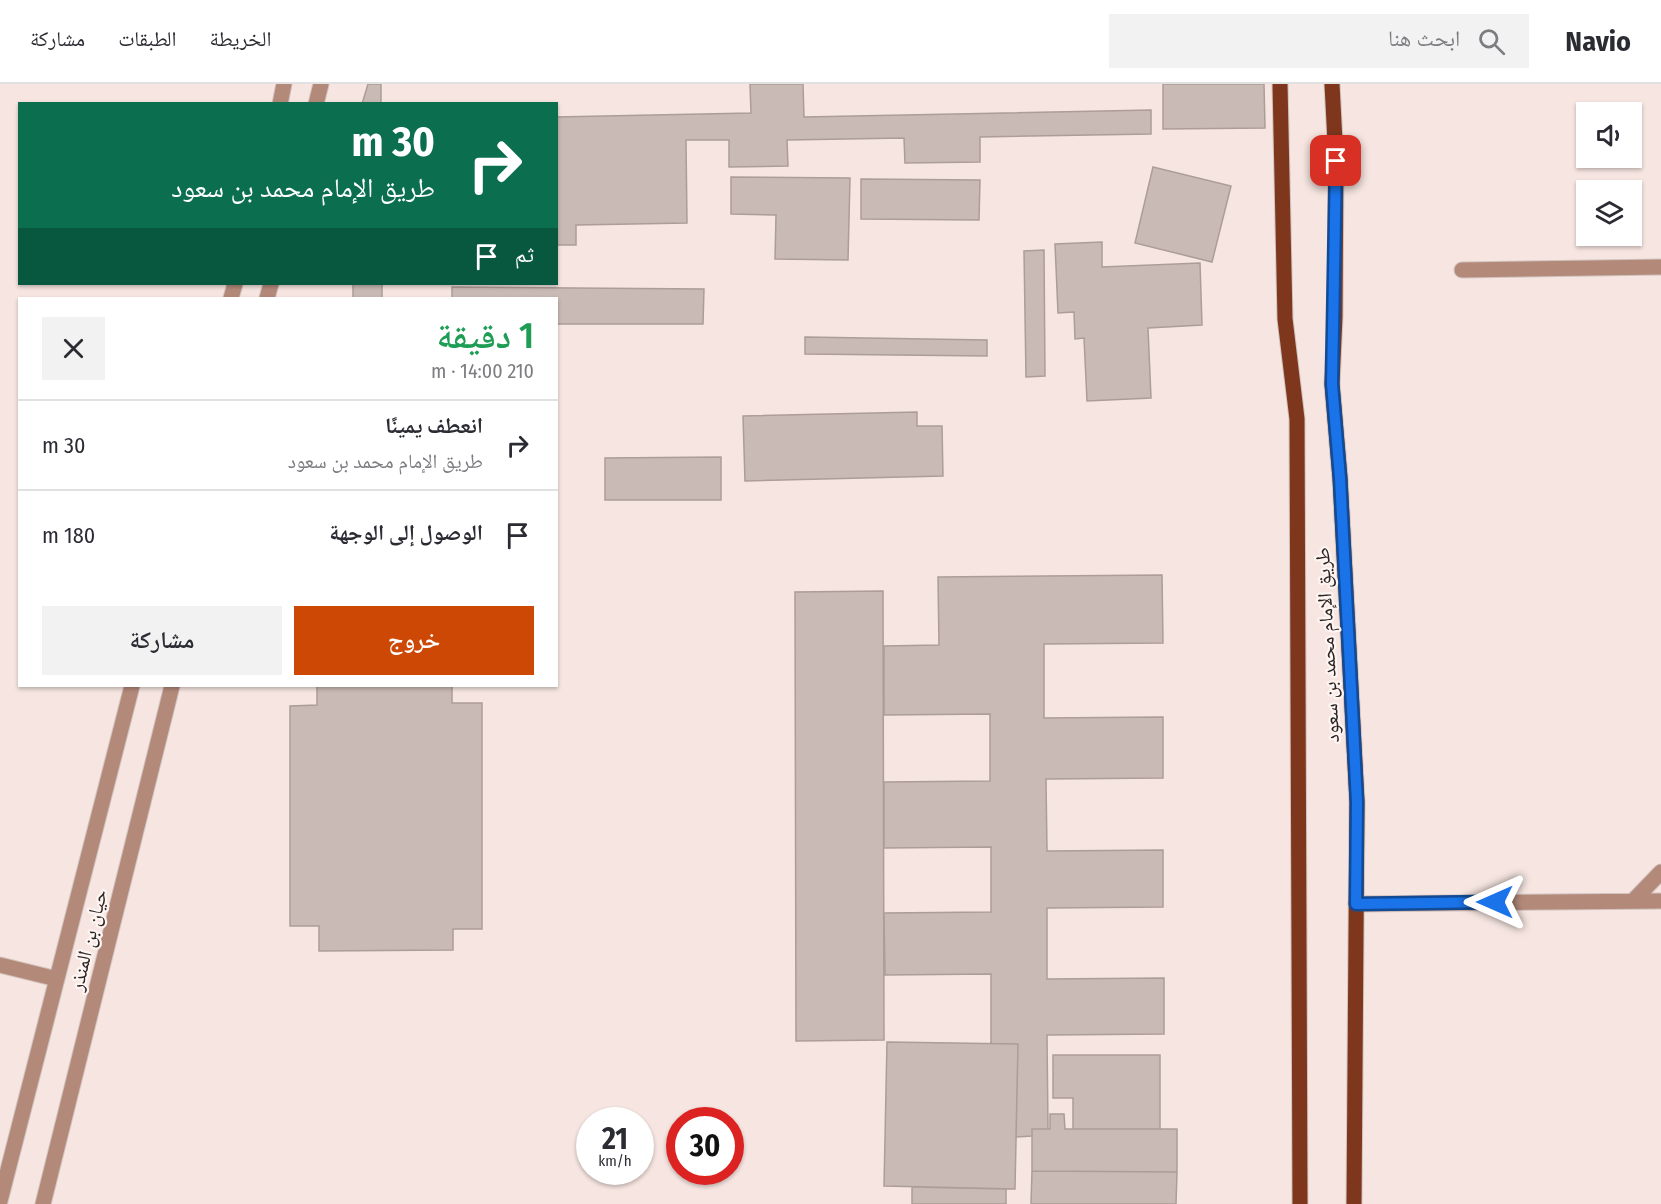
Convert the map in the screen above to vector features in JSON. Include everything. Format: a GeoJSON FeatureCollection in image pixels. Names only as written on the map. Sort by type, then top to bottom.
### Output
{"type":"FeatureCollection","features":[{"type":"Feature","properties":{"kind":"main road","name":"طريق الإمام محمد بن سعود"},"geometry":{"type":"LineString","coordinates":[[1280,84],[1285,319],[1297,419],[1300,1204]]}},
{"type":"Feature","properties":{"kind":"main road","name":"طريق الإمام محمد بن سعود"},"geometry":{"type":"LineString","coordinates":[[1332,84],[1336,161],[1332,384],[1340,478],[1357,802],[1354,1204]]}},
{"type":"Feature","properties":{"kind":"street"},"geometry":{"type":"LineString","coordinates":[[280,102],[284,84]]}},
{"type":"Feature","properties":{"kind":"street"},"geometry":{"type":"LineString","coordinates":[[316,102],[321,84]]}},
{"type":"Feature","properties":{"kind":"street"},"geometry":{"type":"LineString","coordinates":[[1462,270],[1661,267]]}},
{"type":"Feature","properties":{"kind":"street","name":"حيان بن المنذر"},"geometry":{"type":"LineString","coordinates":[[0,1201],[132,687]]}},
{"type":"Feature","properties":{"kind":"street","name":"حيان بن المنذر"},"geometry":{"type":"LineString","coordinates":[[43,1204],[172,687]]}},
{"type":"Feature","properties":{"kind":"street"},"geometry":{"type":"LineString","coordinates":[[1634,901],[1661,872]]}},
{"type":"Feature","properties":{"kind":"street"},"geometry":{"type":"LineString","coordinates":[[1356,904],[1661,901]]}},
{"type":"Feature","properties":{"kind":"street"},"geometry":{"type":"LineString","coordinates":[[0,965],[57,979]]}},
{"type":"Feature","properties":{"kind":"building"},"geometry":{"type":"Polygon","coordinates":[[[368,84],[381,84],[381,102],[363,102],[368,84]]]}},
{"type":"Feature","properties":{"kind":"building"},"geometry":{"type":"Polygon","coordinates":[[[750,84],[803,84],[804,117],[1151,110],[1151,134],[980,137],[980,162],[905,163],[904,138],[787,140],[788,166],[729,167],[729,140],[686,140],[687,223],[576,225],[576,245],[558,245],[558,117],[751,113],[750,84]]]}},
{"type":"Feature","properties":{"kind":"building"},"geometry":{"type":"Polygon","coordinates":[[[1163,84],[1264,84],[1265,128],[1163,129],[1163,84]]]}},
{"type":"Feature","properties":{"kind":"building"},"geometry":{"type":"Polygon","coordinates":[[[1153,167],[1231,186],[1212,262],[1135,243],[1153,167]]]}},
{"type":"Feature","properties":{"kind":"building"},"geometry":{"type":"Polygon","coordinates":[[[731,177],[850,178],[848,260],[775,259],[776,215],[731,214],[731,177]]]}},
{"type":"Feature","properties":{"kind":"building"},"geometry":{"type":"Polygon","coordinates":[[[861,179],[980,180],[979,220],[861,219],[861,179]]]}},
{"type":"Feature","properties":{"kind":"building"},"geometry":{"type":"Polygon","coordinates":[[[1102,242],[1102,267],[1200,263],[1202,325],[1148,328],[1151,398],[1087,401],[1084,338],[1075,339],[1074,312],[1058,313],[1055,244],[1102,242]]]}},
{"type":"Feature","properties":{"kind":"building"},"geometry":{"type":"Polygon","coordinates":[[[1044,250],[1045,376],[1026,377],[1024,251],[1044,250]]]}},
{"type":"Feature","properties":{"kind":"building"},"geometry":{"type":"Polygon","coordinates":[[[353,285],[382,285],[382,297],[353,297],[353,285]]]}},
{"type":"Feature","properties":{"kind":"building"},"geometry":{"type":"Polygon","coordinates":[[[452,287],[704,289],[703,324],[558,324],[558,297],[452,297],[452,287]]]}},
{"type":"Feature","properties":{"kind":"building"},"geometry":{"type":"Polygon","coordinates":[[[805,337],[987,340],[987,356],[805,354],[805,337]]]}},
{"type":"Feature","properties":{"kind":"building"},"geometry":{"type":"Polygon","coordinates":[[[917,412],[917,426],[942,426],[943,476],[745,481],[743,416],[917,412]]]}},
{"type":"Feature","properties":{"kind":"building"},"geometry":{"type":"Polygon","coordinates":[[[721,457],[721,500],[605,500],[605,458],[721,457]]]}},
{"type":"Feature","properties":{"kind":"building"},"geometry":{"type":"Polygon","coordinates":[[[1162,575],[1163,643],[1044,644],[1044,718],[1163,717],[1163,778],[1046,779],[1047,851],[1163,850],[1163,907],[1047,908],[1047,979],[1164,978],[1164,1034],[1047,1035],[1048,1129],[1032,1129],[1032,1136],[1016,1137],[1018,1044],[991,1044],[991,974],[885,975],[884,913],[991,912],[991,847],[884,848],[884,782],[990,781],[990,714],[884,715],[884,646],[939,645],[938,577],[1162,575]]]}},
{"type":"Feature","properties":{"kind":"building"},"geometry":{"type":"Polygon","coordinates":[[[883,591],[884,1040],[796,1041],[795,592],[883,591]]]}},
{"type":"Feature","properties":{"kind":"building"},"geometry":{"type":"Polygon","coordinates":[[[317,687],[452,687],[452,703],[482,703],[482,929],[453,929],[453,950],[319,951],[319,926],[290,926],[290,706],[317,705],[317,687]]]}},
{"type":"Feature","properties":{"kind":"building"},"geometry":{"type":"Polygon","coordinates":[[[887,1042],[1018,1044],[1015,1189],[884,1186],[887,1042]]]}},
{"type":"Feature","properties":{"kind":"building"},"geometry":{"type":"Polygon","coordinates":[[[1053,1055],[1160,1055],[1160,1129],[1073,1129],[1073,1098],[1053,1098],[1053,1055]]]}},
{"type":"Feature","properties":{"kind":"building"},"geometry":{"type":"Polygon","coordinates":[[[1050,1114],[1064,1114],[1065,1129],[1177,1129],[1177,1172],[1032,1171],[1032,1129],[1050,1129],[1050,1114]]]}},
{"type":"Feature","properties":{"kind":"building"},"geometry":{"type":"Polygon","coordinates":[[[1032,1171],[1177,1172],[1176,1204],[1031,1204],[1032,1171]]]}},
{"type":"Feature","properties":{"kind":"building"},"geometry":{"type":"Polygon","coordinates":[[[912,1187],[1006,1189],[1006,1204],[912,1204],[912,1187]]]}},
{"type":"Feature","properties":{"kind":"route"},"geometry":{"type":"LineString","coordinates":[[1336,161],[1332,384],[1340,478],[1357,802],[1356,904],[1495,902]]}}]}
